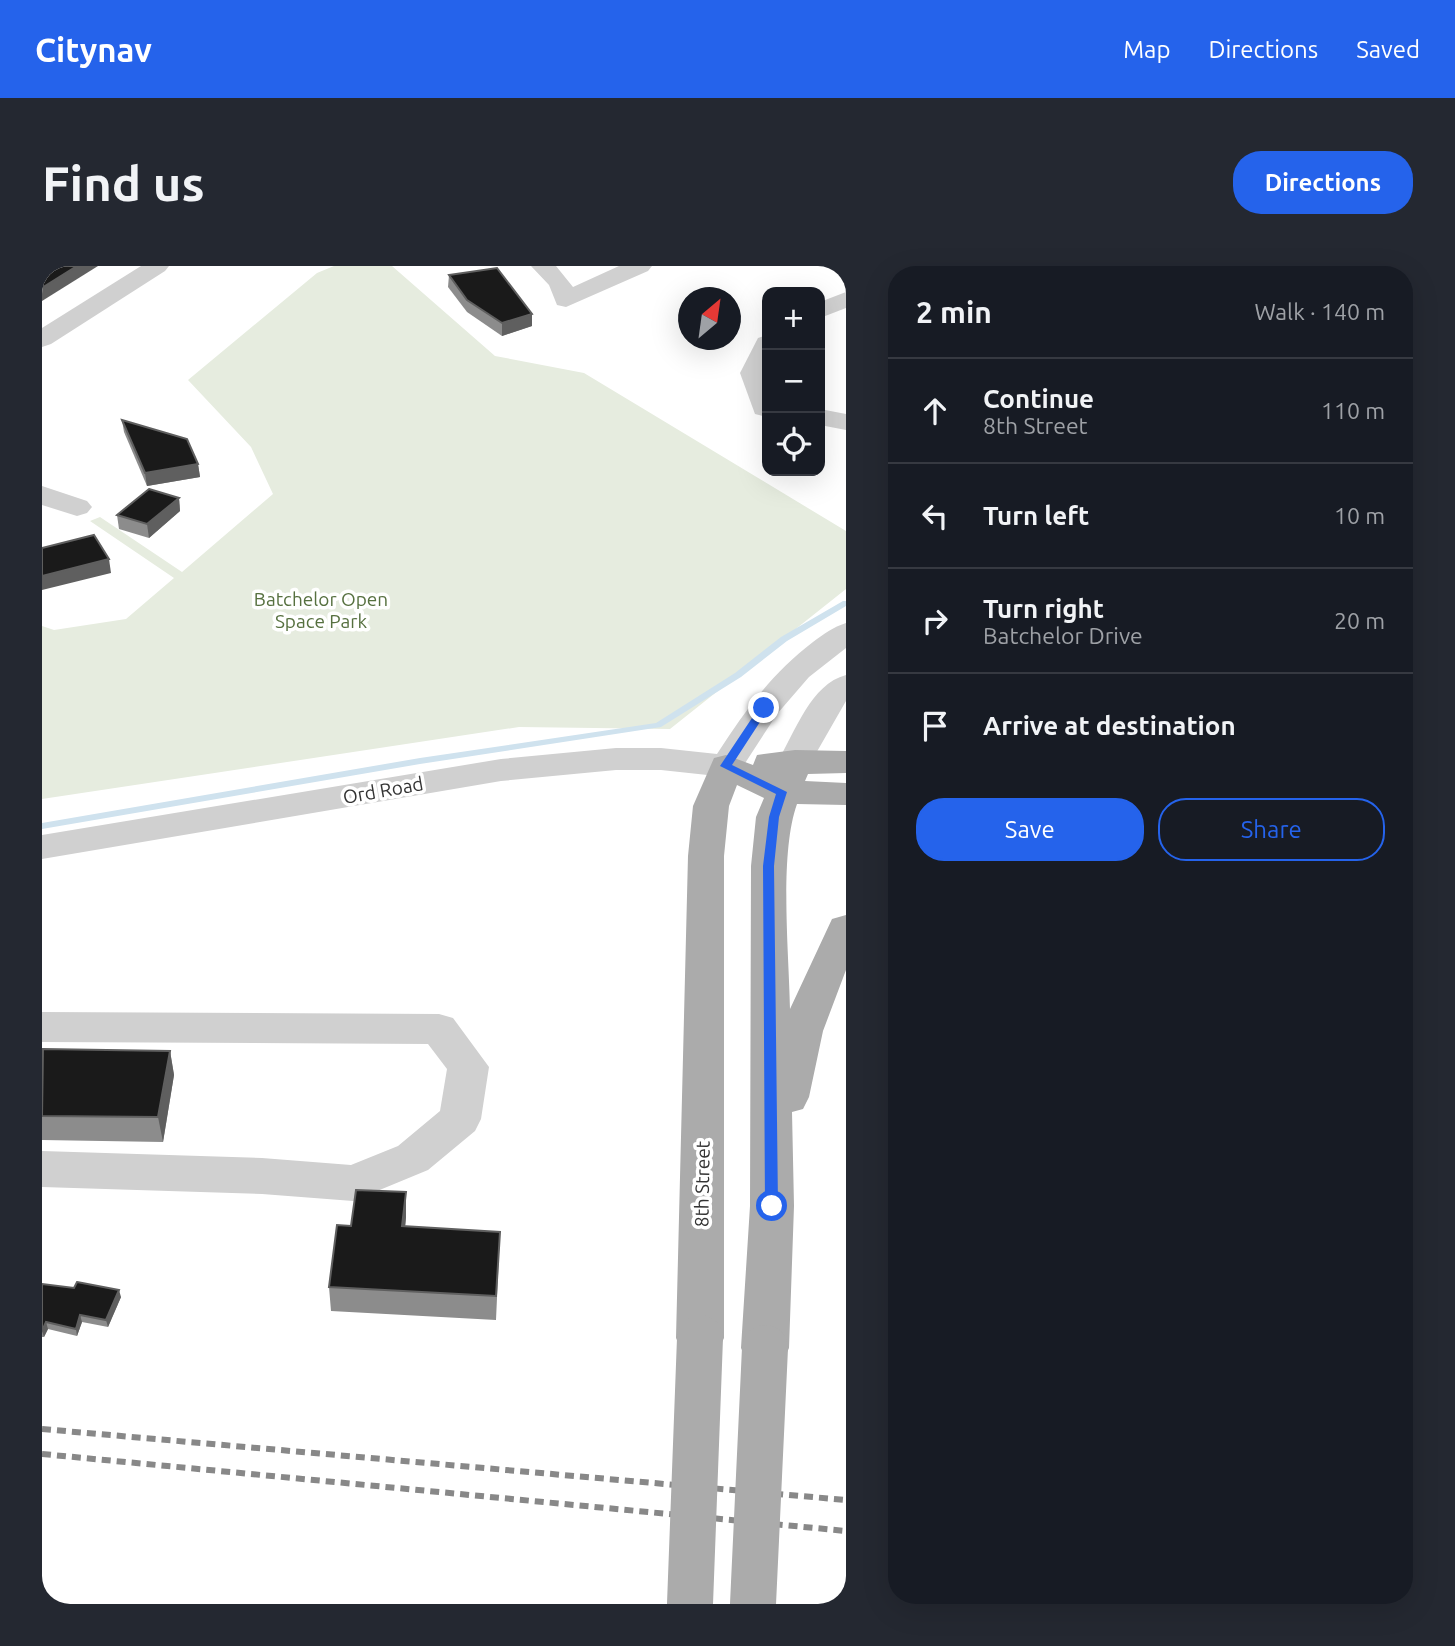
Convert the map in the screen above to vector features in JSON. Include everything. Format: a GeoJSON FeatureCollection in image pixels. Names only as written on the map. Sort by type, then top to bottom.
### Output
{"type":"FeatureCollection","features":[{"type":"Feature","properties":{"kind":"main road"},"geometry":{"type":"LineString","coordinates":[[788,777],[846,762]]}},
{"type":"Feature","properties":{"kind":"main road"},"geometry":{"type":"LineString","coordinates":[[726,766],[788,777],[846,794]]}},
{"type":"Feature","properties":{"kind":"main road","name":"8th Street"},"geometry":{"type":"LineString","coordinates":[[690,1604],[700,1338],[705,856],[711,806],[726,766]]}},
{"type":"Feature","properties":{"kind":"main road"},"geometry":{"type":"LineString","coordinates":[[753,1604],[772,1206],[769,866],[774,817],[788,777]]}},
{"type":"Feature","properties":{"kind":"main road"},"geometry":{"type":"LineString","coordinates":[[772,1206],[795,1054],[820,979],[846,929]]}},
{"type":"Feature","properties":{"kind":"street"},"geometry":{"type":"LineString","coordinates":[[42,338],[157,266]]}},
{"type":"Feature","properties":{"kind":"street"},"geometry":{"type":"LineString","coordinates":[[543,266],[559,283],[566,300],[640,266]]}},
{"type":"Feature","properties":{"kind":"street"},"geometry":{"type":"LineString","coordinates":[[825,309],[846,299]]}},
{"type":"Feature","properties":{"kind":"street"},"geometry":{"type":"LineString","coordinates":[[762,354],[753,373],[762,402]]}},
{"type":"Feature","properties":{"kind":"street"},"geometry":{"type":"LineString","coordinates":[[825,418],[846,422]]}},
{"type":"Feature","properties":{"kind":"street"},"geometry":{"type":"LineString","coordinates":[[42,495],[77,507]]}},
{"type":"Feature","properties":{"kind":"street"},"geometry":{"type":"LineString","coordinates":[[726,766],[764,708],[797,670],[846,633]]}},
{"type":"Feature","properties":{"kind":"street"},"geometry":{"type":"LineString","coordinates":[[788,777],[833,695],[846,685]]}},
{"type":"Feature","properties":{"kind":"street","name":"Ord Road"},"geometry":{"type":"LineString","coordinates":[[42,847],[501,770],[616,759],[661,759],[726,766]]}},
{"type":"Feature","properties":{"kind":"street"},"geometry":{"type":"LineString","coordinates":[[42,1027],[439,1028],[468,1067],[460,1119],[413,1158],[353,1183],[262,1176],[42,1169]]}},
{"type":"Feature","properties":{"kind":"green space","name":"Batchelor Open Space Park"},"geometry":{"type":"Polygon","coordinates":[[[334,266],[392,266],[495,356],[584,373],[846,531],[846,589],[670,729],[519,727],[42,799],[42,626],[54,630],[126,619],[174,578],[90,521],[100,517],[182,572],[273,494],[251,447],[188,380],[317,273],[334,266]]]}},
{"type":"Feature","properties":{"kind":"building"},"geometry":{"type":"Polygon","coordinates":[[[42,266],[77,266],[42,288],[42,266]]]}},
{"type":"Feature","properties":{"kind":"building"},"geometry":{"type":"Polygon","coordinates":[[[497,268],[532,314],[502,323],[467,300],[449,275],[497,268]]]}},
{"type":"Feature","properties":{"kind":"building"},"geometry":{"type":"Polygon","coordinates":[[[122,420],[187,439],[198,464],[145,473],[122,420]]]}},
{"type":"Feature","properties":{"kind":"building"},"geometry":{"type":"Polygon","coordinates":[[[149,489],[179,498],[147,524],[117,515],[149,489]]]}},
{"type":"Feature","properties":{"kind":"building"},"geometry":{"type":"Polygon","coordinates":[[[94,535],[109,559],[42,576],[42,548],[94,535]]]}},
{"type":"Feature","properties":{"kind":"building"},"geometry":{"type":"Polygon","coordinates":[[[43,1049],[170,1051],[158,1117],[42,1116],[43,1049]]]}},
{"type":"Feature","properties":{"kind":"building"},"geometry":{"type":"Polygon","coordinates":[[[356,1190],[406,1192],[402,1226],[500,1232],[496,1296],[329,1287],[337,1225],[351,1226],[356,1190]]]}},
{"type":"Feature","properties":{"kind":"building"},"geometry":{"type":"Polygon","coordinates":[[[77,1282],[119,1290],[106,1320],[80,1315],[76,1329],[46,1322],[42,1331],[42,1284],[74,1288],[77,1282]]]}},
{"type":"Feature","properties":{"kind":"waterway"},"geometry":{"type":"LineString","coordinates":[[42,826],[420,761],[658,725],[738,675],[784,639],[846,603]]}},
{"type":"Feature","properties":{"kind":"railway"},"geometry":{"type":"LineString","coordinates":[[42,1429],[846,1500]]}},
{"type":"Feature","properties":{"kind":"railway"},"geometry":{"type":"LineString","coordinates":[[42,1454],[846,1531]]}},
{"type":"Feature","properties":{"kind":"route"},"geometry":{"type":"LineString","coordinates":[[764,708],[726,766],[781,792],[774,817],[769,866],[772,1206]]}}]}
